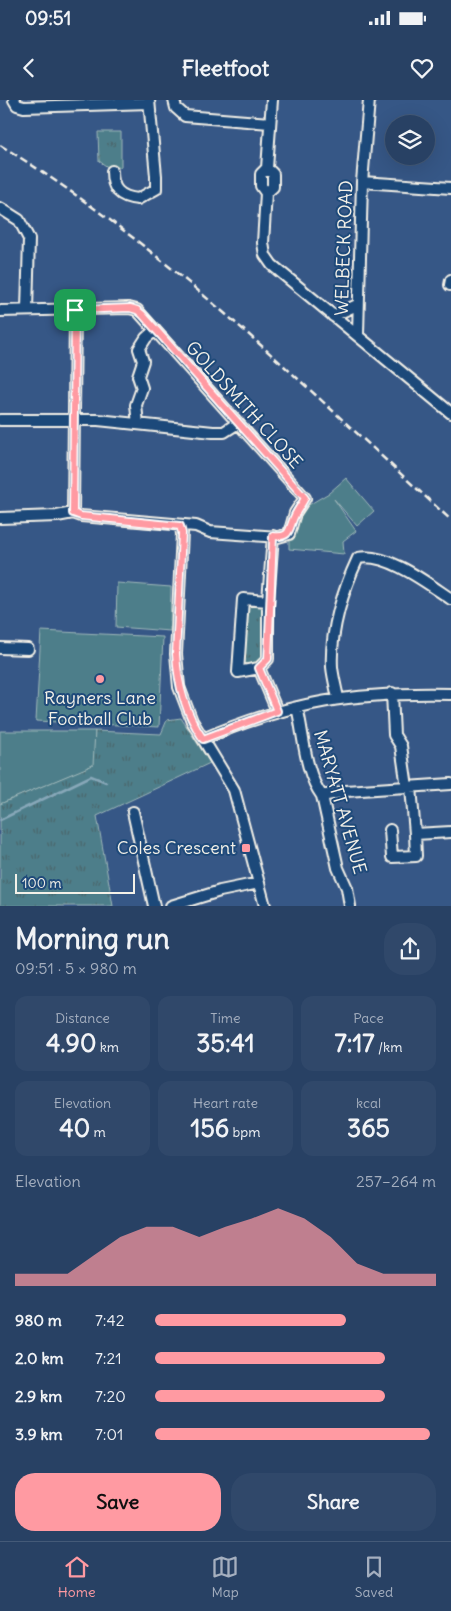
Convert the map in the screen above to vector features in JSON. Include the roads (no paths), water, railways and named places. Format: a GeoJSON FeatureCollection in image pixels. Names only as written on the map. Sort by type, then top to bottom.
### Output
{"type":"FeatureCollection","features":[{"type":"Feature","properties":{"kind":"street"},"geometry":{"type":"LineString","coordinates":[[14,100],[17,105],[24,107],[149,102],[156,189],[138,199],[124,196],[116,192],[113,186],[112,170]]}},
{"type":"Feature","properties":{"kind":"street"},"geometry":{"type":"LineString","coordinates":[[174,100],[176,108],[185,116],[270,123]]}},
{"type":"Feature","properties":{"kind":"street"},"geometry":{"type":"LineString","coordinates":[[272,100],[268,168],[273,174],[272,187],[266,193],[262,243],[265,255],[272,265],[333,316],[358,334]]}},
{"type":"Feature","properties":{"kind":"street","name":"WELBECK ROAD"},"geometry":{"type":"LineString","coordinates":[[369,100],[362,182],[357,305],[358,334],[451,413]]}},
{"type":"Feature","properties":{"kind":"street"},"geometry":{"type":"LineString","coordinates":[[362,182],[451,188]]}},
{"type":"Feature","properties":{"kind":"street"},"geometry":{"type":"LineString","coordinates":[[0,208],[19,220],[29,239],[27,310]]}},
{"type":"Feature","properties":{"kind":"street"},"geometry":{"type":"LineString","coordinates":[[333,316],[357,305]]}},
{"type":"Feature","properties":{"kind":"street","name":"GOLDSMITH CLOSE"},"geometry":{"type":"LineString","coordinates":[[0,311],[133,309],[141,313],[305,498],[295,514],[289,534],[273,536]]}},
{"type":"Feature","properties":{"kind":"street"},"geometry":{"type":"LineString","coordinates":[[73,513],[75,310]]}},
{"type":"Feature","properties":{"kind":"street"},"geometry":{"type":"LineString","coordinates":[[138,424],[136,405],[142,388],[138,376],[144,361],[139,349],[146,338],[157,332]]}},
{"type":"Feature","properties":{"kind":"street"},"geometry":{"type":"LineString","coordinates":[[0,420],[74,419],[224,432],[238,423]]}},
{"type":"Feature","properties":{"kind":"street"},"geometry":{"type":"LineString","coordinates":[[0,518],[57,516],[73,513],[81,516],[196,526],[210,532],[273,536],[268,601],[268,659],[259,668],[238,672],[243,599],[268,601]]}},
{"type":"Feature","properties":{"kind":"street"},"geometry":{"type":"LineString","coordinates":[[180,526],[182,533],[176,654],[177,672],[184,704],[234,790],[265,906]]}},
{"type":"Feature","properties":{"kind":"street"},"geometry":{"type":"LineString","coordinates":[[338,698],[332,666],[335,637],[340,607],[358,558],[370,556],[385,560],[451,599]]}},
{"type":"Feature","properties":{"kind":"street"},"geometry":{"type":"LineString","coordinates":[[0,648],[28,649]]}},
{"type":"Feature","properties":{"kind":"street"},"geometry":{"type":"LineString","coordinates":[[259,668],[277,711]]}},
{"type":"Feature","properties":{"kind":"street"},"geometry":{"type":"LineString","coordinates":[[203,739],[260,716],[338,698],[392,693],[451,694]]}},
{"type":"Feature","properties":{"kind":"street"},"geometry":{"type":"LineString","coordinates":[[390,830],[392,857],[416,856],[409,787],[401,746],[394,735],[392,693]]}},
{"type":"Feature","properties":{"kind":"street","name":"MARYATT AVENUE"},"geometry":{"type":"LineString","coordinates":[[297,707],[305,750],[316,788],[322,796],[338,868],[347,888],[350,906]]}},
{"type":"Feature","properties":{"kind":"street"},"geometry":{"type":"LineString","coordinates":[[322,796],[346,791],[451,784]]}},
{"type":"Feature","properties":{"kind":"street"},"geometry":{"type":"LineString","coordinates":[[133,812],[154,906]]}},
{"type":"Feature","properties":{"kind":"street"},"geometry":{"type":"LineString","coordinates":[[414,834],[451,832]]}},
{"type":"Feature","properties":{"kind":"street"},"geometry":{"type":"LineString","coordinates":[[171,906],[209,901],[220,891],[259,883]]}},
{"type":"Feature","properties":{"kind":"waterway"},"geometry":{"type":"LineString","coordinates":[[0,820],[91,776],[106,782]]}},
{"type":"Feature","properties":{"kind":"railway"},"geometry":{"type":"LineString","coordinates":[[0,145],[61,185],[121,228],[178,274],[289,371],[451,520]]}},
{"type":"Feature","properties":{"kind":"place","name":"Rayners Lane Football Club"},"geometry":{"type":"Point","coordinates":[100,679]}},
{"type":"Feature","properties":{"kind":"place","name":"Coles Crescent"},"geometry":{"type":"Point","coordinates":[246,848]}}]}
